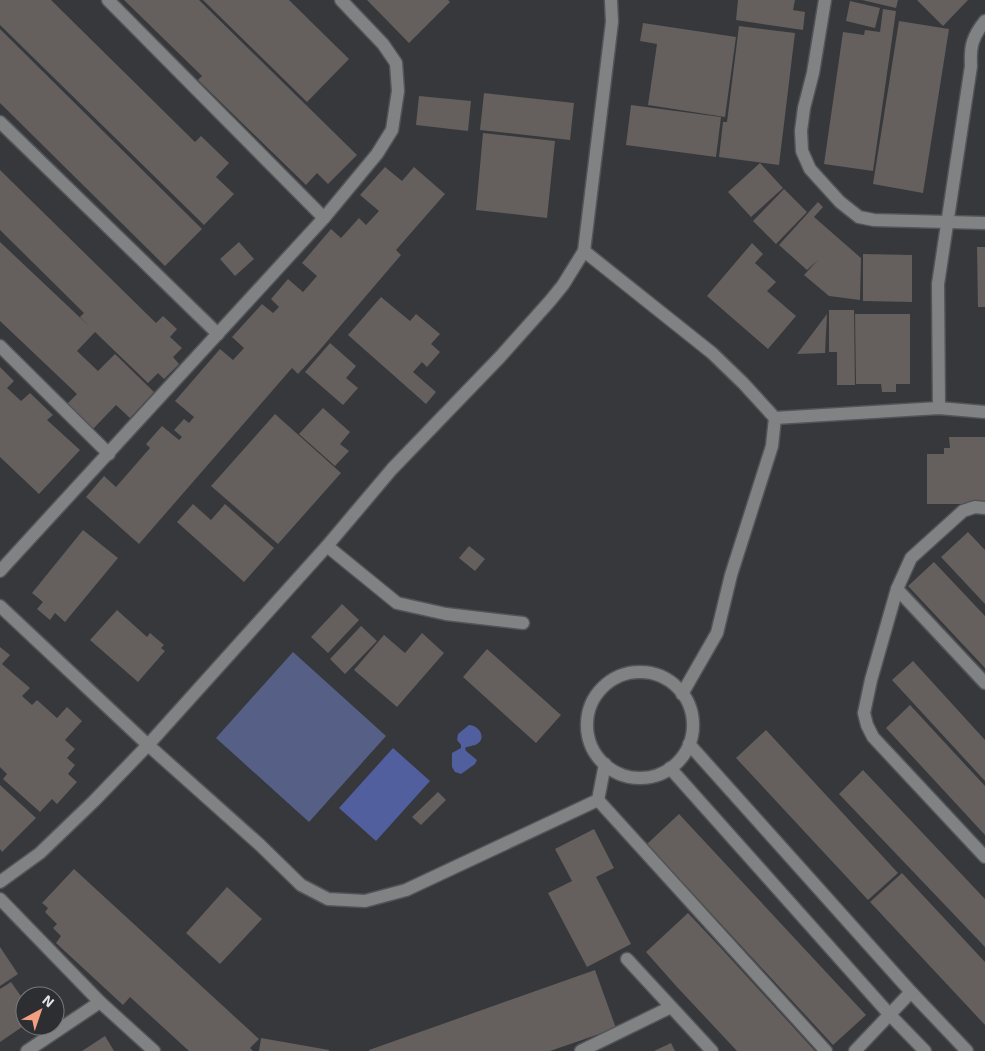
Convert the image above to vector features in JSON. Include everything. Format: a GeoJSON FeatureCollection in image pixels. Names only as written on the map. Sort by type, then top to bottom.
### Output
{"type":"FeatureCollection","features":[{"type":"Feature","properties":{"kind":"street"},"geometry":{"type":"LineString","coordinates":[[108,0],[324,218]]}},
{"type":"Feature","properties":{"kind":"street"},"geometry":{"type":"LineString","coordinates":[[0,570],[324,218],[377,154],[392,130],[398,91],[396,63],[383,44],[341,0]]}},
{"type":"Feature","properties":{"kind":"street"},"geometry":{"type":"LineString","coordinates":[[0,882],[40,853],[148,745],[327,546],[392,469],[500,357],[563,285],[584,251],[612,22],[611,0]]}},
{"type":"Feature","properties":{"kind":"street"},"geometry":{"type":"LineString","coordinates":[[825,0],[813,73],[806,93],[801,131],[802,151],[810,169],[840,202],[859,217],[874,220],[985,223]]}},
{"type":"Feature","properties":{"kind":"street"},"geometry":{"type":"LineString","coordinates":[[939,408],[938,284],[972,66],[971,51],[975,33],[985,21]]}},
{"type":"Feature","properties":{"kind":"street"},"geometry":{"type":"LineString","coordinates":[[0,122],[218,334]]}},
{"type":"Feature","properties":{"kind":"street"},"geometry":{"type":"LineString","coordinates":[[584,251],[712,353],[775,418],[772,446],[731,574],[717,633],[682,694]]}},
{"type":"Feature","properties":{"kind":"street"},"geometry":{"type":"LineString","coordinates":[[0,346],[108,454]]}},
{"type":"Feature","properties":{"kind":"street"},"geometry":{"type":"LineString","coordinates":[[775,418],[939,408],[985,412]]}},
{"type":"Feature","properties":{"kind":"street"},"geometry":{"type":"LineString","coordinates":[[985,508],[969,509],[955,516],[911,558],[897,589],[871,680],[864,713],[867,726],[878,743],[985,857]]}},
{"type":"Feature","properties":{"kind":"street"},"geometry":{"type":"LineString","coordinates":[[327,546],[397,603],[446,614],[523,623]]}},
{"type":"Feature","properties":{"kind":"street"},"geometry":{"type":"LineString","coordinates":[[897,589],[985,683]]}},
{"type":"Feature","properties":{"kind":"street"},"geometry":{"type":"LineString","coordinates":[[0,606],[301,885],[328,899],[364,900],[406,890],[598,800]]}},
{"type":"Feature","properties":{"kind":"street"},"geometry":{"type":"LineString","coordinates":[[636,672],[653,674],[669,681],[682,694],[690,709],[693,727],[689,744],[682,758],[670,768],[654,776],[637,778],[619,774],[605,764],[593,750],[587,734],[587,716],[593,699],[603,686],[618,676],[636,672]]}},
{"type":"Feature","properties":{"kind":"street"},"geometry":{"type":"LineString","coordinates":[[689,744],[911,992],[967,1051]]}},
{"type":"Feature","properties":{"kind":"street"},"geometry":{"type":"LineString","coordinates":[[598,800],[605,764]]}},
{"type":"Feature","properties":{"kind":"street"},"geometry":{"type":"LineString","coordinates":[[670,768],[890,1015],[925,1051]]}},
{"type":"Feature","properties":{"kind":"street"},"geometry":{"type":"LineString","coordinates":[[598,800],[826,1051]]}},
{"type":"Feature","properties":{"kind":"street"},"geometry":{"type":"LineString","coordinates":[[0,899],[100,1002],[154,1051]]}},
{"type":"Feature","properties":{"kind":"street"},"geometry":{"type":"LineString","coordinates":[[627,959],[712,1051]]}},
{"type":"Feature","properties":{"kind":"street"},"geometry":{"type":"LineString","coordinates":[[855,1051],[911,992]]}},
{"type":"Feature","properties":{"kind":"street"},"geometry":{"type":"LineString","coordinates":[[27,1051],[100,1002]]}},
{"type":"Feature","properties":{"kind":"street"},"geometry":{"type":"LineString","coordinates":[[581,1051],[671,1007]]}},
{"type":"Feature","properties":{"kind":"shaded area"},"geometry":{"type":"Polygon","coordinates":[[[293,652],[386,736],[309,822],[216,738],[293,652]]]}},
{"type":"Feature","properties":{"kind":"shaded area"},"geometry":{"type":"Polygon","coordinates":[[[469,725],[479,729],[482,735],[477,744],[465,748],[477,760],[475,764],[461,774],[455,772],[452,767],[452,753],[461,748],[457,740],[458,734],[469,725]]]}},
{"type":"Feature","properties":{"kind":"shaded area"},"geometry":{"type":"Polygon","coordinates":[[[393,748],[430,781],[376,841],[339,808],[393,748]]]}},
{"type":"Feature","properties":{"kind":"building"},"geometry":{"type":"Polygon","coordinates":[[[0,0],[51,0],[195,142],[201,136],[229,163],[216,177],[234,194],[204,225],[0,25],[0,0]]]}},
{"type":"Feature","properties":{"kind":"building"},"geometry":{"type":"Polygon","coordinates":[[[124,0],[199,0],[357,155],[328,184],[317,173],[306,185],[198,80],[202,76],[124,0]]]}},
{"type":"Feature","properties":{"kind":"building"},"geometry":{"type":"Polygon","coordinates":[[[203,0],[289,0],[349,59],[307,102],[203,0]]]}},
{"type":"Feature","properties":{"kind":"building"},"geometry":{"type":"Polygon","coordinates":[[[367,0],[448,0],[450,2],[409,43],[367,0]]]}},
{"type":"Feature","properties":{"kind":"building"},"geometry":{"type":"Polygon","coordinates":[[[738,0],[795,0],[793,10],[805,12],[803,30],[736,20],[738,0]]]}},
{"type":"Feature","properties":{"kind":"building"},"geometry":{"type":"Polygon","coordinates":[[[862,0],[898,0],[896,8],[862,0]]]}},
{"type":"Feature","properties":{"kind":"building"},"geometry":{"type":"Polygon","coordinates":[[[917,0],[968,0],[943,26],[917,0]]]}},
{"type":"Feature","properties":{"kind":"building"},"geometry":{"type":"Polygon","coordinates":[[[850,1],[880,8],[875,28],[846,21],[850,1]]]}},
{"type":"Feature","properties":{"kind":"building"},"geometry":{"type":"Polygon","coordinates":[[[883,9],[896,11],[873,171],[824,164],[843,32],[864,35],[865,30],[880,32],[883,9]]]}},
{"type":"Feature","properties":{"kind":"building"},"geometry":{"type":"Polygon","coordinates":[[[899,21],[949,29],[923,193],[873,184],[899,21]]]}},
{"type":"Feature","properties":{"kind":"building"},"geometry":{"type":"Polygon","coordinates":[[[643,23],[736,37],[725,117],[648,105],[657,44],[640,41],[643,23]]]}},
{"type":"Feature","properties":{"kind":"building"},"geometry":{"type":"Polygon","coordinates":[[[739,26],[795,33],[779,165],[719,157],[723,122],[727,122],[739,26]]]}},
{"type":"Feature","properties":{"kind":"building"},"geometry":{"type":"Polygon","coordinates":[[[0,29],[202,229],[165,266],[0,103],[0,29]]]}},
{"type":"Feature","properties":{"kind":"building"},"geometry":{"type":"Polygon","coordinates":[[[484,93],[574,103],[570,140],[480,130],[484,93]]]}},
{"type":"Feature","properties":{"kind":"building"},"geometry":{"type":"Polygon","coordinates":[[[419,96],[471,101],[468,131],[416,125],[419,96]]]}},
{"type":"Feature","properties":{"kind":"building"},"geometry":{"type":"Polygon","coordinates":[[[631,105],[721,117],[716,157],[626,145],[631,105]]]}},
{"type":"Feature","properties":{"kind":"building"},"geometry":{"type":"Polygon","coordinates":[[[483,133],[555,141],[547,218],[476,210],[483,133]]]}},
{"type":"Feature","properties":{"kind":"building"},"geometry":{"type":"Polygon","coordinates":[[[760,163],[783,188],[751,217],[728,192],[760,163]]]}},
{"type":"Feature","properties":{"kind":"building"},"geometry":{"type":"Polygon","coordinates":[[[385,167],[402,181],[414,167],[445,194],[396,250],[401,255],[318,352],[298,374],[292,368],[139,544],[86,497],[104,476],[116,487],[150,448],[146,444],[162,426],[179,440],[182,437],[174,430],[184,419],[189,423],[194,417],[175,401],[220,349],[233,360],[244,348],[232,337],[262,304],[273,313],[279,307],[271,299],[288,279],[303,292],[317,276],[302,263],[331,229],[341,238],[359,218],[366,225],[379,211],[360,195],[385,167]]]}},
{"type":"Feature","properties":{"kind":"building"},"geometry":{"type":"Polygon","coordinates":[[[0,170],[156,323],[163,316],[177,329],[170,337],[182,348],[173,357],[179,364],[164,379],[158,373],[148,383],[95,332],[77,351],[98,371],[115,354],[154,392],[130,418],[116,405],[93,429],[67,404],[77,394],[0,321],[0,242],[90,327],[80,317],[84,313],[0,230],[0,170]]]}},
{"type":"Feature","properties":{"kind":"building"},"geometry":{"type":"Polygon","coordinates":[[[784,189],[807,212],[776,244],[753,221],[784,189]]]}},
{"type":"Feature","properties":{"kind":"building"},"geometry":{"type":"Polygon","coordinates":[[[818,202],[823,207],[814,217],[861,258],[860,300],[829,296],[804,275],[818,260],[807,270],[779,245],[818,202]]]}},
{"type":"Feature","properties":{"kind":"building"},"geometry":{"type":"Polygon","coordinates":[[[239,242],[254,259],[235,276],[220,259],[239,242]]]}},
{"type":"Feature","properties":{"kind":"building"},"geometry":{"type":"Polygon","coordinates":[[[752,243],[763,254],[755,263],[776,282],[767,291],[796,316],[768,349],[707,296],[752,243]]]}},
{"type":"Feature","properties":{"kind":"building"},"geometry":{"type":"Polygon","coordinates":[[[977,247],[985,247],[985,307],[978,307],[977,247]]]}},
{"type":"Feature","properties":{"kind":"building"},"geometry":{"type":"Polygon","coordinates":[[[863,254],[912,255],[912,302],[863,301],[863,254]]]}},
{"type":"Feature","properties":{"kind":"building"},"geometry":{"type":"Polygon","coordinates":[[[381,297],[410,321],[416,314],[440,334],[431,344],[440,352],[427,367],[422,362],[413,372],[436,392],[426,404],[348,335],[381,297]]]}},
{"type":"Feature","properties":{"kind":"building"},"geometry":{"type":"Polygon","coordinates":[[[829,310],[854,310],[855,385],[837,385],[837,352],[829,352],[829,310]]]}},
{"type":"Feature","properties":{"kind":"building"},"geometry":{"type":"Polygon","coordinates":[[[827,314],[825,353],[797,354],[827,314]]]}},
{"type":"Feature","properties":{"kind":"building"},"geometry":{"type":"Polygon","coordinates":[[[855,314],[910,314],[910,384],[896,384],[896,392],[882,392],[881,384],[856,384],[855,314]]]}},
{"type":"Feature","properties":{"kind":"building"},"geometry":{"type":"Polygon","coordinates":[[[330,343],[356,366],[346,378],[358,388],[343,405],[305,372],[330,343]]]}},
{"type":"Feature","properties":{"kind":"building"},"geometry":{"type":"Polygon","coordinates":[[[0,367],[14,381],[7,388],[21,401],[30,393],[53,415],[47,420],[80,450],[39,494],[0,457],[0,367]]]}},
{"type":"Feature","properties":{"kind":"building"},"geometry":{"type":"Polygon","coordinates":[[[323,408],[350,432],[340,444],[349,451],[335,466],[299,434],[323,408]]]}},
{"type":"Feature","properties":{"kind":"building"},"geometry":{"type":"Polygon","coordinates":[[[275,414],[341,473],[278,544],[211,486],[275,414]]]}},
{"type":"Feature","properties":{"kind":"building"},"geometry":{"type":"Polygon","coordinates":[[[949,437],[985,437],[985,504],[927,504],[927,454],[944,454],[944,448],[950,448],[949,437]]]}},
{"type":"Feature","properties":{"kind":"building"},"geometry":{"type":"Polygon","coordinates":[[[193,504],[211,520],[225,504],[274,548],[244,582],[177,522],[193,504]]]}},
{"type":"Feature","properties":{"kind":"building"},"geometry":{"type":"Polygon","coordinates":[[[83,530],[118,558],[65,622],[55,613],[50,620],[37,609],[43,602],[32,593],[83,530]]]}},
{"type":"Feature","properties":{"kind":"building"},"geometry":{"type":"Polygon","coordinates":[[[968,532],[985,550],[985,604],[941,557],[968,532]]]}},
{"type":"Feature","properties":{"kind":"building"},"geometry":{"type":"Polygon","coordinates":[[[469,546],[485,559],[475,571],[459,558],[469,546]]]}},
{"type":"Feature","properties":{"kind":"building"},"geometry":{"type":"Polygon","coordinates":[[[934,562],[985,616],[985,668],[908,586],[934,562]]]}},
{"type":"Feature","properties":{"kind":"building"},"geometry":{"type":"Polygon","coordinates":[[[342,604],[359,620],[328,653],[311,637],[342,604]]]}},
{"type":"Feature","properties":{"kind":"building"},"geometry":{"type":"Polygon","coordinates":[[[117,610],[147,637],[150,633],[164,645],[161,648],[165,651],[138,682],[90,640],[117,610]]]}},
{"type":"Feature","properties":{"kind":"building"},"geometry":{"type":"Polygon","coordinates":[[[361,626],[377,641],[345,674],[330,659],[361,626]]]}},
{"type":"Feature","properties":{"kind":"building"},"geometry":{"type":"Polygon","coordinates":[[[422,633],[444,653],[397,707],[354,670],[384,635],[405,653],[422,633]]]}},
{"type":"Feature","properties":{"kind":"building"},"geometry":{"type":"Polygon","coordinates":[[[0,647],[10,655],[2,664],[30,688],[22,696],[32,705],[37,700],[57,718],[67,707],[82,721],[65,740],[75,749],[67,758],[75,765],[68,774],[77,782],[57,804],[52,799],[40,812],[3,779],[7,774],[0,767],[0,647]]]}},
{"type":"Feature","properties":{"kind":"building"},"geometry":{"type":"Polygon","coordinates":[[[487,649],[561,715],[536,743],[463,677],[487,649]]]}},
{"type":"Feature","properties":{"kind":"building"},"geometry":{"type":"Polygon","coordinates":[[[913,661],[985,740],[985,781],[892,680],[913,661]]]}},
{"type":"Feature","properties":{"kind":"building"},"geometry":{"type":"Polygon","coordinates":[[[910,705],[985,786],[985,835],[886,728],[910,705]]]}},
{"type":"Feature","properties":{"kind":"building"},"geometry":{"type":"Polygon","coordinates":[[[766,730],[898,873],[868,900],[736,758],[766,730]]]}},
{"type":"Feature","properties":{"kind":"building"},"geometry":{"type":"Polygon","coordinates":[[[863,770],[985,899],[985,947],[839,794],[863,770]]]}},
{"type":"Feature","properties":{"kind":"building"},"geometry":{"type":"Polygon","coordinates":[[[0,785],[36,818],[2,852],[0,849],[0,785]]]}},
{"type":"Feature","properties":{"kind":"building"},"geometry":{"type":"Polygon","coordinates":[[[438,792],[446,800],[421,825],[412,817],[438,792]]]}},
{"type":"Feature","properties":{"kind":"building"},"geometry":{"type":"Polygon","coordinates":[[[679,814],[866,1015],[833,1045],[647,844],[679,814]]]}},
{"type":"Feature","properties":{"kind":"building"},"geometry":{"type":"Polygon","coordinates":[[[594,829],[614,868],[596,877],[631,944],[587,967],[548,893],[572,881],[555,849],[594,829]]]}},
{"type":"Feature","properties":{"kind":"building"},"geometry":{"type":"Polygon","coordinates":[[[74,869],[259,1039],[250,1048],[253,1051],[189,1051],[130,997],[123,1005],[56,943],[61,936],[53,928],[57,924],[45,912],[48,908],[42,903],[74,869]]]}},
{"type":"Feature","properties":{"kind":"building"},"geometry":{"type":"Polygon","coordinates":[[[902,873],[985,962],[985,1025],[870,902],[902,873]]]}},
{"type":"Feature","properties":{"kind":"building"},"geometry":{"type":"Polygon","coordinates":[[[227,887],[262,919],[220,964],[186,933],[227,887]]]}},
{"type":"Feature","properties":{"kind":"building"},"geometry":{"type":"Polygon","coordinates":[[[688,913],[815,1051],[737,1051],[677,987],[646,952],[688,913]]]}},
{"type":"Feature","properties":{"kind":"building"},"geometry":{"type":"Polygon","coordinates":[[[0,947],[18,974],[0,986],[0,947]]]}},
{"type":"Feature","properties":{"kind":"building"},"geometry":{"type":"Polygon","coordinates":[[[595,970],[616,1028],[550,1051],[369,1051],[369,1050],[595,970]]]}},
{"type":"Feature","properties":{"kind":"building"},"geometry":{"type":"Polygon","coordinates":[[[11,982],[15,988],[15,1032],[0,1042],[0,989],[11,982]]]}},
{"type":"Feature","properties":{"kind":"building"},"geometry":{"type":"Polygon","coordinates":[[[105,1036],[114,1051],[82,1051],[105,1036]]]}},
{"type":"Feature","properties":{"kind":"building"},"geometry":{"type":"Polygon","coordinates":[[[261,1038],[329,1050],[329,1051],[259,1051],[261,1038]]]}},
{"type":"Feature","properties":{"kind":"building"},"geometry":{"type":"Polygon","coordinates":[[[671,1043],[675,1051],[654,1051],[671,1043]]]}}]}
